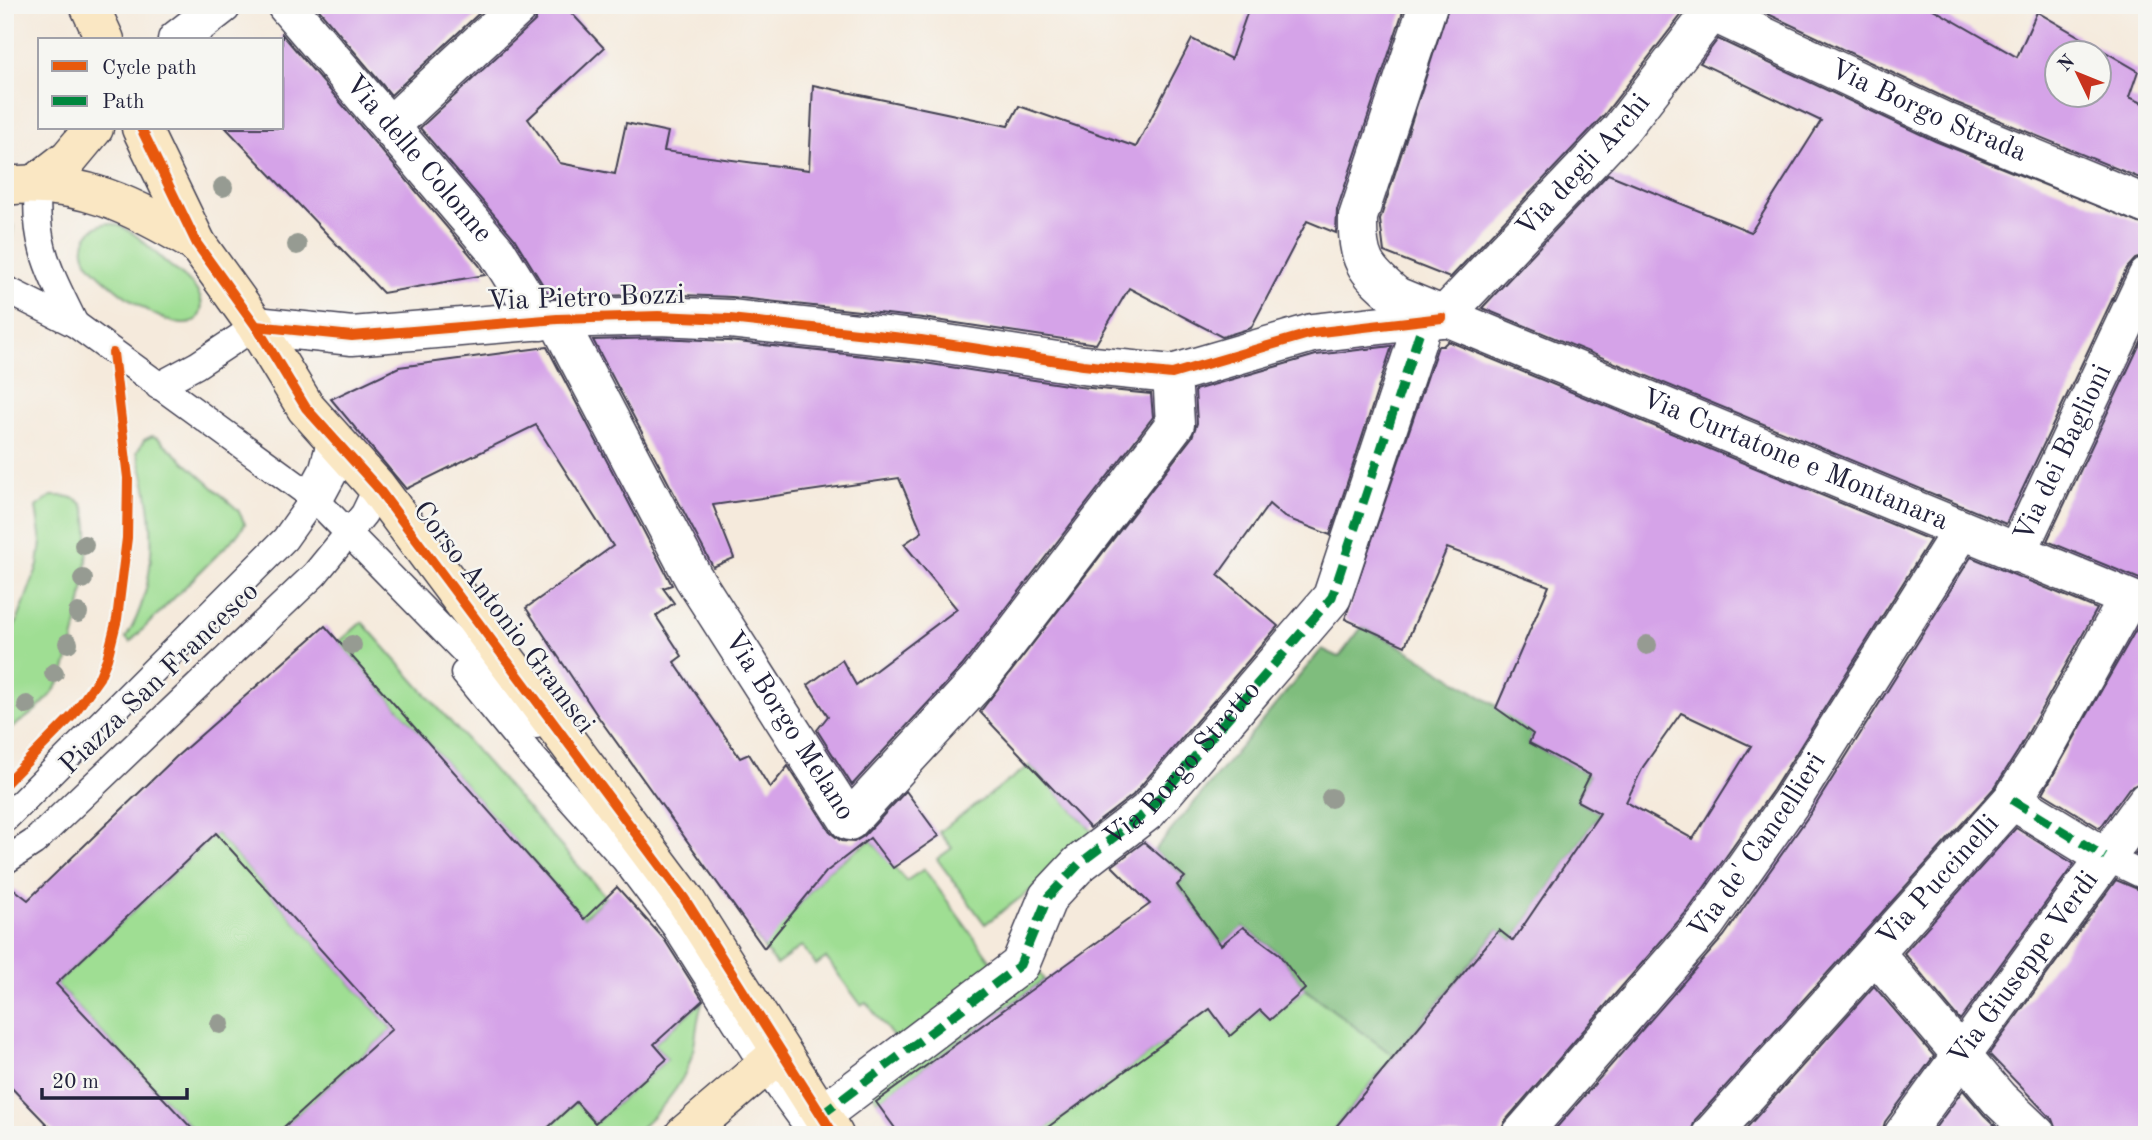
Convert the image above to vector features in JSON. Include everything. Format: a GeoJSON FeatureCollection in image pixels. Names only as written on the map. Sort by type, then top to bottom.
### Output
{"type":"FeatureCollection","features":[{"type":"Feature","properties":{"kind":"street"},"geometry":{"type":"LineString","coordinates":[[89,5],[104,38]]}},
{"type":"Feature","properties":{"kind":"street"},"geometry":{"type":"LineString","coordinates":[[180,38],[222,5]]}},
{"type":"Feature","properties":{"kind":"street","name":"Via delle Colonne"},"geometry":{"type":"LineString","coordinates":[[286,5],[498,252],[548,320]]}},
{"type":"Feature","properties":{"kind":"street"},"geometry":{"type":"LineString","coordinates":[[391,125],[520,5]]}},
{"type":"Feature","properties":{"kind":"street","name":"Via Curtatone e Montanara"},"geometry":{"type":"LineString","coordinates":[[1428,5],[1358,217],[1357,247],[1370,274],[1396,296],[1433,320],[2137,602]]}},
{"type":"Feature","properties":{"kind":"street","name":"Via Borgo Strada"},"geometry":{"type":"LineString","coordinates":[[1715,8],[1967,131],[2147,205]]}},
{"type":"Feature","properties":{"kind":"street","name":"Via degli Archi"},"geometry":{"type":"LineString","coordinates":[[1433,320],[1621,129],[1715,8]]}},
{"type":"Feature","properties":{"kind":"street"},"geometry":{"type":"LineString","coordinates":[[21,184],[69,158],[92,130]]}},
{"type":"Feature","properties":{"kind":"street","name":"Corso Antonio Gramsci"},"geometry":{"type":"LineString","coordinates":[[142,130],[197,244],[256,326],[306,408],[377,486],[684,898],[772,1060],[822,1128]]}},
{"type":"Feature","properties":{"kind":"street"},"geometry":{"type":"LineString","coordinates":[[21,184],[115,200],[146,213],[197,244]]}},
{"type":"Feature","properties":{"kind":"street","name":"Via dei Baglioni"},"geometry":{"type":"LineString","coordinates":[[2017,553],[2147,276]]}},
{"type":"Feature","properties":{"kind":"street","name":"Via Pietro Bozzi"},"geometry":{"type":"LineString","coordinates":[[256,326],[352,336],[548,320],[658,316],[730,319],[921,340],[1083,365],[1172,374]]}},
{"type":"Feature","properties":{"kind":"street","name":"Via Borgo Melano"},"geometry":{"type":"LineString","coordinates":[[548,320],[693,577],[849,821],[979,680],[1175,424],[1172,374]]}},
{"type":"Feature","properties":{"kind":"street","name":"Via Curtatone e Montanara"},"geometry":{"type":"LineString","coordinates":[[1172,374],[1312,333],[1433,320]]}},
{"type":"Feature","properties":{"kind":"street","name":"Via Borgo Stretto"},"geometry":{"type":"LineString","coordinates":[[822,1128],[1020,965],[1048,897],[1079,864],[1149,811],[1332,597],[1433,320]]}},
{"type":"Feature","properties":{"kind":"street"},"geometry":{"type":"LineString","coordinates":[[314,498],[328,472],[336,443]]}},
{"type":"Feature","properties":{"kind":"street","name":"Via de' Cancellieri"},"geometry":{"type":"LineString","coordinates":[[1521,1135],[1706,923],[1791,802],[1962,530]]}},
{"type":"Feature","properties":{"kind":"street","name":"Via Puccinelli"},"geometry":{"type":"LineString","coordinates":[[1711,1135],[2012,800],[2137,602]]}},
{"type":"Feature","properties":{"kind":"street"},"geometry":{"type":"LineString","coordinates":[[2012,800],[2105,857]]}},
{"type":"Feature","properties":{"kind":"street","name":"Via Giuseppe Verdi"},"geometry":{"type":"LineString","coordinates":[[1903,1135],[2147,801]]}},
{"type":"Feature","properties":{"kind":"street"},"geometry":{"type":"LineString","coordinates":[[1875,953],[1999,1099],[2037,1135]]}},
{"type":"Feature","properties":{"kind":"street"},"geometry":{"type":"LineString","coordinates":[[684,1135],[772,1060]]}},
{"type":"Feature","properties":{"kind":"lane"},"geometry":{"type":"LineString","coordinates":[[21,184],[35,216],[39,242],[75,324]]}},
{"type":"Feature","properties":{"kind":"lane"},"geometry":{"type":"LineString","coordinates":[[5,289],[75,324],[314,498],[619,810]]}},
{"type":"Feature","properties":{"kind":"lane"},"geometry":{"type":"LineString","coordinates":[[158,386],[256,326]]}},
{"type":"Feature","properties":{"kind":"lane","name":"Piazza San Francesco"},"geometry":{"type":"LineString","coordinates":[[5,861],[34,842],[306,582],[350,534],[364,514],[377,486]]}},
{"type":"Feature","properties":{"kind":"lane","name":"Piazza San Francesco"},"geometry":{"type":"LineString","coordinates":[[8,816],[285,539],[314,498]]}},
{"type":"Feature","properties":{"kind":"lane","name":"Corso Antonio Gramsci"},"geometry":{"type":"LineString","coordinates":[[350,534],[530,754],[624,859],[772,1060]]}},
{"type":"Feature","properties":{"kind":"lane"},"geometry":{"type":"LineString","coordinates":[[5,870],[34,842]]}},
{"type":"Feature","properties":{"kind":"lane"},"geometry":{"type":"LineString","coordinates":[[2105,857],[2147,877]]}},
{"type":"Feature","properties":{"kind":"green space"},"geometry":{"type":"Polygon","coordinates":[[[108,223],[133,233],[187,279],[197,291],[202,304],[201,311],[193,322],[180,324],[144,309],[108,282],[88,262],[84,249],[87,237],[95,228],[108,223]]]}},
{"type":"Feature","properties":{"kind":"green space"},"geometry":{"type":"Polygon","coordinates":[[[5,226],[13,226],[9,261],[5,260],[5,226]]]}},
{"type":"Feature","properties":{"kind":"green space"},"geometry":{"type":"Polygon","coordinates":[[[152,436],[158,438],[238,510],[245,524],[130,642],[126,638],[145,594],[151,547],[148,499],[137,452],[144,440],[152,436]]]}},
{"type":"Feature","properties":{"kind":"green space"},"geometry":{"type":"Polygon","coordinates":[[[51,496],[67,496],[78,500],[86,515],[87,562],[78,619],[66,667],[55,689],[36,710],[5,731],[5,641],[17,622],[38,565],[41,542],[36,507],[51,496]]]}},
{"type":"Feature","properties":{"kind":"green space"},"geometry":{"type":"Polygon","coordinates":[[[362,622],[606,897],[583,918],[339,642],[362,622]]]}},
{"type":"Feature","properties":{"kind":"green space"},"geometry":{"type":"Polygon","coordinates":[[[1362,627],[1407,650],[1536,728],[1529,743],[1590,775],[1577,801],[1600,813],[1513,941],[1498,930],[1394,1056],[1305,989],[1278,953],[1244,927],[1221,945],[1177,885],[1185,877],[1154,851],[1322,649],[1339,657],[1362,627]]]}},
{"type":"Feature","properties":{"kind":"green space"},"geometry":{"type":"Polygon","coordinates":[[[1030,765],[1100,839],[985,924],[937,859],[952,848],[939,832],[1030,765]]]}},
{"type":"Feature","properties":{"kind":"green space"},"geometry":{"type":"Polygon","coordinates":[[[216,833],[392,1029],[275,1135],[198,1135],[56,984],[216,833]]]}},
{"type":"Feature","properties":{"kind":"green space"},"geometry":{"type":"Polygon","coordinates":[[[871,840],[906,881],[924,869],[999,972],[897,1042],[866,1002],[861,1005],[826,958],[816,965],[802,946],[776,965],[754,934],[794,911],[826,872],[871,840]]]}},
{"type":"Feature","properties":{"kind":"green space"},"geometry":{"type":"Polygon","coordinates":[[[1037,970],[1044,980],[878,1101],[871,1091],[1037,970]]]}},
{"type":"Feature","properties":{"kind":"green space"},"geometry":{"type":"Polygon","coordinates":[[[1305,989],[1394,1056],[1329,1135],[1037,1135],[1210,1009],[1230,1035],[1260,1010],[1270,1020],[1305,989]]]}},
{"type":"Feature","properties":{"kind":"green space"},"geometry":{"type":"Polygon","coordinates":[[[703,1001],[688,1067],[676,1089],[660,1109],[633,1135],[540,1135],[576,1102],[595,1123],[667,1059],[654,1044],[703,1001]]]}},
{"type":"Feature","properties":{"kind":"building"},"geometry":{"type":"Polygon","coordinates":[[[315,5],[488,5],[391,95],[315,5]]]}},
{"type":"Feature","properties":{"kind":"building"},"geometry":{"type":"Polygon","coordinates":[[[541,5],[564,5],[604,48],[528,119],[560,163],[615,174],[626,123],[668,132],[664,151],[809,170],[813,85],[1008,126],[1019,106],[1136,147],[1192,39],[1231,59],[1250,5],[1405,5],[1337,210],[1336,233],[1307,221],[1251,328],[1222,337],[1129,288],[1096,344],[923,318],[732,297],[657,294],[551,298],[514,238],[420,128],[535,21],[541,5]]]}},
{"type":"Feature","properties":{"kind":"building"},"geometry":{"type":"Polygon","coordinates":[[[1449,5],[1689,5],[1604,115],[1450,278],[1384,252],[1380,220],[1449,5]]]}},
{"type":"Feature","properties":{"kind":"building"},"geometry":{"type":"Polygon","coordinates":[[[1749,5],[1926,5],[2017,57],[2037,12],[2082,38],[2044,38],[2044,108],[2114,108],[2114,57],[2138,71],[2129,97],[2147,105],[2147,181],[1952,101],[1749,5]]]}},
{"type":"Feature","properties":{"kind":"building"},"geometry":{"type":"Polygon","coordinates":[[[282,34],[485,275],[383,293],[228,130],[284,130],[282,34]]]}},
{"type":"Feature","properties":{"kind":"building"},"geometry":{"type":"Polygon","coordinates":[[[1718,39],[1935,141],[2147,226],[2147,255],[2135,259],[2127,268],[2006,524],[1482,308],[1608,174],[1751,232],[1821,121],[1700,63],[1718,39]]]}},
{"type":"Feature","properties":{"kind":"building"},"geometry":{"type":"Polygon","coordinates":[[[2147,329],[2147,582],[2047,541],[2147,329]]]}},
{"type":"Feature","properties":{"kind":"building"},"geometry":{"type":"Polygon","coordinates":[[[658,338],[728,341],[918,362],[1080,387],[1151,394],[1153,417],[962,666],[852,785],[817,730],[828,716],[808,685],[842,660],[856,685],[957,609],[904,544],[922,532],[899,478],[713,505],[734,558],[713,567],[593,340],[658,338]]]}},
{"type":"Feature","properties":{"kind":"building"},"geometry":{"type":"Polygon","coordinates":[[[1448,341],[1930,540],[1773,790],[1689,909],[1505,1121],[1500,1135],[1329,1135],[1499,930],[1513,941],[1600,813],[1577,801],[1590,775],[1529,743],[1533,734],[1496,708],[1549,586],[1447,548],[1405,646],[1345,619],[1438,346],[1443,346],[1448,341]],[[1681,713],[1643,767],[1626,802],[1693,839],[1751,746],[1681,713]]]}},
{"type":"Feature","properties":{"kind":"building"},"geometry":{"type":"Polygon","coordinates":[[[1392,346],[1330,535],[1284,517],[1269,504],[1218,575],[1278,626],[1133,795],[1090,828],[980,712],[1192,437],[1197,423],[1195,390],[1316,355],[1392,346]]]}},
{"type":"Feature","properties":{"kind":"building"},"geometry":{"type":"Polygon","coordinates":[[[547,347],[672,585],[663,588],[674,603],[656,616],[682,656],[674,662],[740,758],[749,754],[770,788],[788,766],[831,833],[841,841],[854,842],[864,836],[906,791],[939,836],[893,868],[870,838],[826,872],[764,948],[599,718],[526,608],[613,546],[536,425],[406,489],[331,399],[399,367],[547,347]]]}},
{"type":"Feature","properties":{"kind":"building"},"geometry":{"type":"Polygon","coordinates":[[[1971,557],[2097,609],[1995,787],[1695,1120],[1690,1135],[1550,1135],[1724,936],[1810,814],[1971,557]]]}},
{"type":"Feature","properties":{"kind":"building"},"geometry":{"type":"Polygon","coordinates":[[[325,626],[584,919],[617,887],[664,939],[703,1000],[654,1044],[667,1059],[595,1123],[576,1102],[540,1135],[275,1135],[392,1029],[216,833],[56,984],[198,1135],[57,1135],[5,1081],[5,882],[28,900],[176,757],[325,626]]]}},
{"type":"Feature","properties":{"kind":"building"},"geometry":{"type":"Polygon","coordinates":[[[2138,626],[2147,627],[2147,780],[2129,788],[2100,828],[2043,793],[2138,626]]]}},
{"type":"Feature","properties":{"kind":"building"},"geometry":{"type":"Polygon","coordinates":[[[2016,828],[2074,864],[1960,1020],[1904,953],[2016,828]]]}},
{"type":"Feature","properties":{"kind":"building"},"geometry":{"type":"Polygon","coordinates":[[[2147,838],[2147,859],[2135,854],[2147,838]]]}},
{"type":"Feature","properties":{"kind":"building"},"geometry":{"type":"Polygon","coordinates":[[[1144,842],[1185,877],[1177,885],[1221,945],[1243,927],[1278,953],[1305,989],[1270,1020],[1260,1010],[1230,1036],[1210,1009],[1037,1135],[900,1135],[876,1102],[1150,904],[1112,866],[1144,842]]]}},
{"type":"Feature","properties":{"kind":"building"},"geometry":{"type":"Polygon","coordinates":[[[2116,880],[2147,893],[2147,1135],[2058,1135],[2052,1119],[1989,1054],[2116,880]]]}},
{"type":"Feature","properties":{"kind":"building"},"geometry":{"type":"Polygon","coordinates":[[[1874,986],[1934,1056],[1885,1122],[1881,1135],[1748,1135],[1743,1132],[1874,986]]]}},
{"type":"Feature","properties":{"kind":"building"},"geometry":{"type":"Polygon","coordinates":[[[1963,1090],[1984,1115],[2005,1135],[1930,1135],[1963,1090]]]}},
{"type":"Feature","properties":{"kind":"marked path"},"geometry":{"type":"LineString","coordinates":[[820,1116],[1020,965],[1048,897],[1079,864],[1148,811],[1332,597],[1423,322]]}},
{"type":"Feature","properties":{"kind":"marked path"},"geometry":{"type":"LineString","coordinates":[[2012,800],[2105,857]]}},
{"type":"Feature","properties":{"kind":"cycle path"},"geometry":{"type":"LineString","coordinates":[[142,130],[197,244],[256,326],[306,408],[377,487],[684,898],[834,1135]]}},
{"type":"Feature","properties":{"kind":"cycle path"},"geometry":{"type":"LineString","coordinates":[[256,326],[352,336],[557,319],[658,316],[730,319],[921,340],[1083,365],[1172,374],[1312,333],[1442,318]]}},
{"type":"Feature","properties":{"kind":"cycle path"},"geometry":{"type":"LineString","coordinates":[[5,784],[73,715],[99,678],[107,659],[117,619],[127,538],[128,478],[113,353]]}}]}
